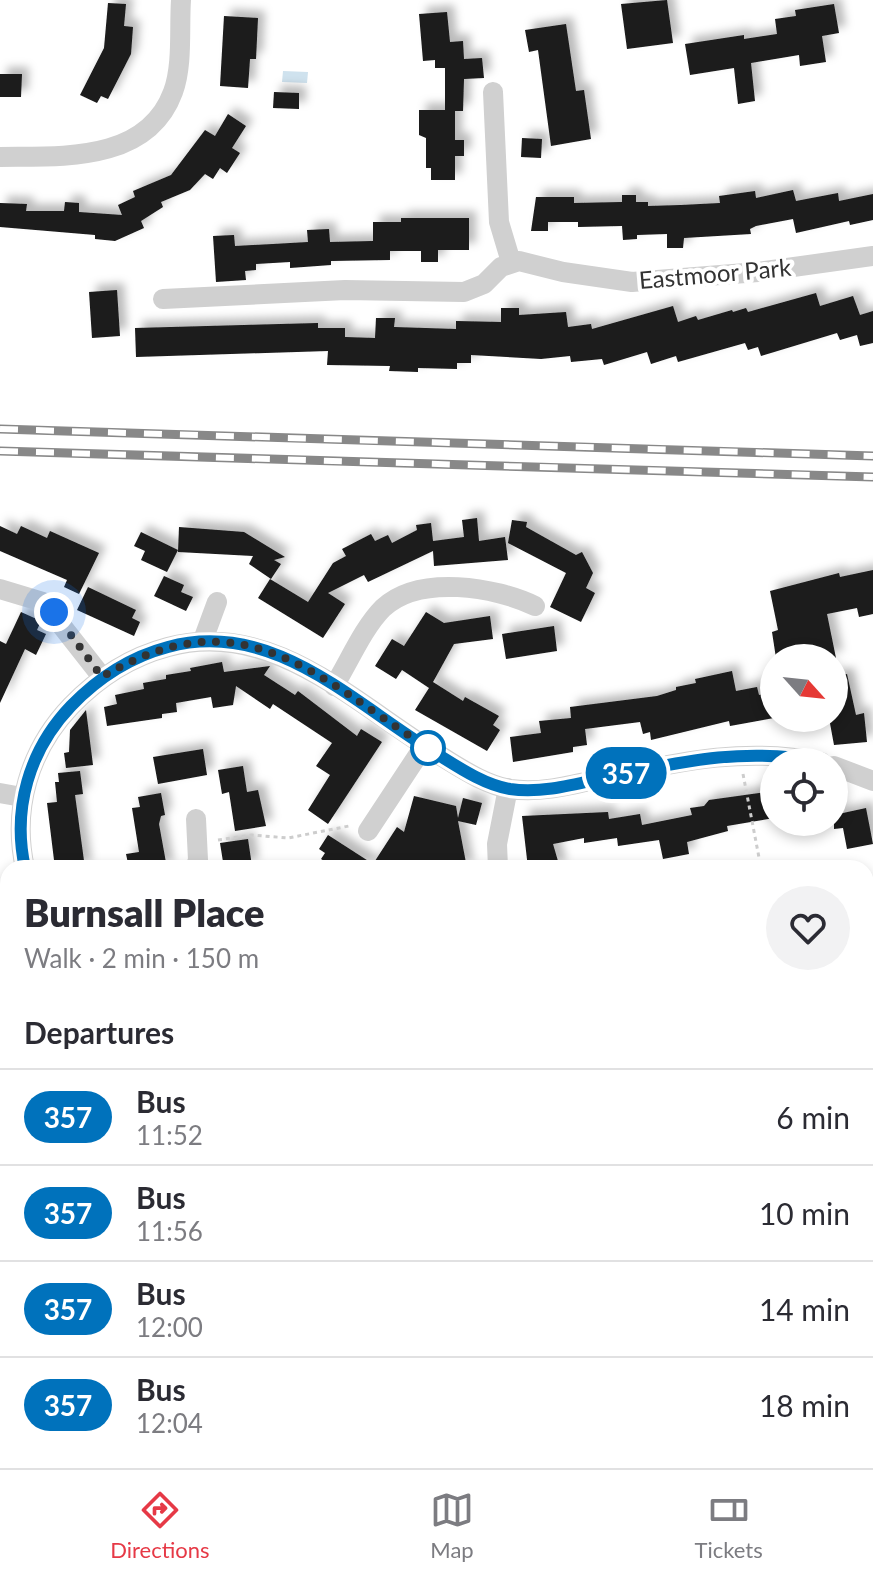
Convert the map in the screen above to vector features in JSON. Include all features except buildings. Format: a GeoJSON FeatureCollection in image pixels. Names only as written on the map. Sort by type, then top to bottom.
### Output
{"type":"FeatureCollection","features":[{"type":"Feature","properties":{"kind":"street"},"geometry":{"type":"LineString","coordinates":[[0,157],[99,152],[144,133],[156,121],[173,91],[181,0]]}},
{"type":"Feature","properties":{"kind":"street"},"geometry":{"type":"LineString","coordinates":[[163,299],[345,290],[464,292],[484,284],[501,267],[511,262],[499,222],[493,92]]}},
{"type":"Feature","properties":{"kind":"street","name":"Eastmoor Park"},"geometry":{"type":"LineString","coordinates":[[511,262],[530,261],[563,272],[632,282],[758,272],[873,256]]}},
{"type":"Feature","properties":{"kind":"street"},"geometry":{"type":"LineString","coordinates":[[334,686],[381,610],[404,594],[419,590],[486,588],[535,606]]}},
{"type":"Feature","properties":{"kind":"street"},"geometry":{"type":"LineString","coordinates":[[0,589],[43,602],[102,677]]}},
{"type":"Feature","properties":{"kind":"street"},"geometry":{"type":"LineString","coordinates":[[203,640],[217,602]]}},
{"type":"Feature","properties":{"kind":"street"},"geometry":{"type":"LineString","coordinates":[[24,860],[20,832],[22,797],[42,745],[72,705],[102,677],[151,651],[203,640],[261,647],[334,686],[424,746],[487,782],[508,788],[550,789],[708,756],[760,754]]}},
{"type":"Feature","properties":{"kind":"street"},"geometry":{"type":"LineString","coordinates":[[368,831],[424,746]]}},
{"type":"Feature","properties":{"kind":"street"},"geometry":{"type":"LineString","coordinates":[[848,771],[873,781]]}},
{"type":"Feature","properties":{"kind":"street"},"geometry":{"type":"LineString","coordinates":[[498,860],[497,844],[508,788]]}},
{"type":"Feature","properties":{"kind":"street"},"geometry":{"type":"LineString","coordinates":[[0,793],[22,797]]}},
{"type":"Feature","properties":{"kind":"street"},"geometry":{"type":"LineString","coordinates":[[196,819],[196,860]]}},
{"type":"Feature","properties":{"kind":"path"},"geometry":{"type":"LineString","coordinates":[[739,754],[759,860]]}},
{"type":"Feature","properties":{"kind":"path"},"geometry":{"type":"LineString","coordinates":[[198,844],[252,835],[288,838],[346,826],[368,831]]}},
{"type":"Feature","properties":{"kind":"water"},"geometry":{"type":"Polygon","coordinates":[[[283,71],[308,72],[307,83],[282,82],[283,71]]]}},
{"type":"Feature","properties":{"kind":"railway"},"geometry":{"type":"LineString","coordinates":[[0,429],[873,456]]}},
{"type":"Feature","properties":{"kind":"railway"},"geometry":{"type":"LineString","coordinates":[[0,451],[873,477]]}},
{"type":"Feature","properties":{"kind":"bus line","name":"357"},"geometry":{"type":"LineString","coordinates":[[23,860],[20,832],[22,797],[30,770],[58,721],[102,677],[151,651],[193,641],[238,643],[279,654],[465,771],[508,788],[550,789],[708,756],[760,754]]}},
{"type":"Feature","properties":{"kind":"route"},"geometry":{"type":"LineString","coordinates":[[54,612],[102,677],[151,651],[193,641],[213,640],[261,647],[304,667],[428,748]]}}]}
